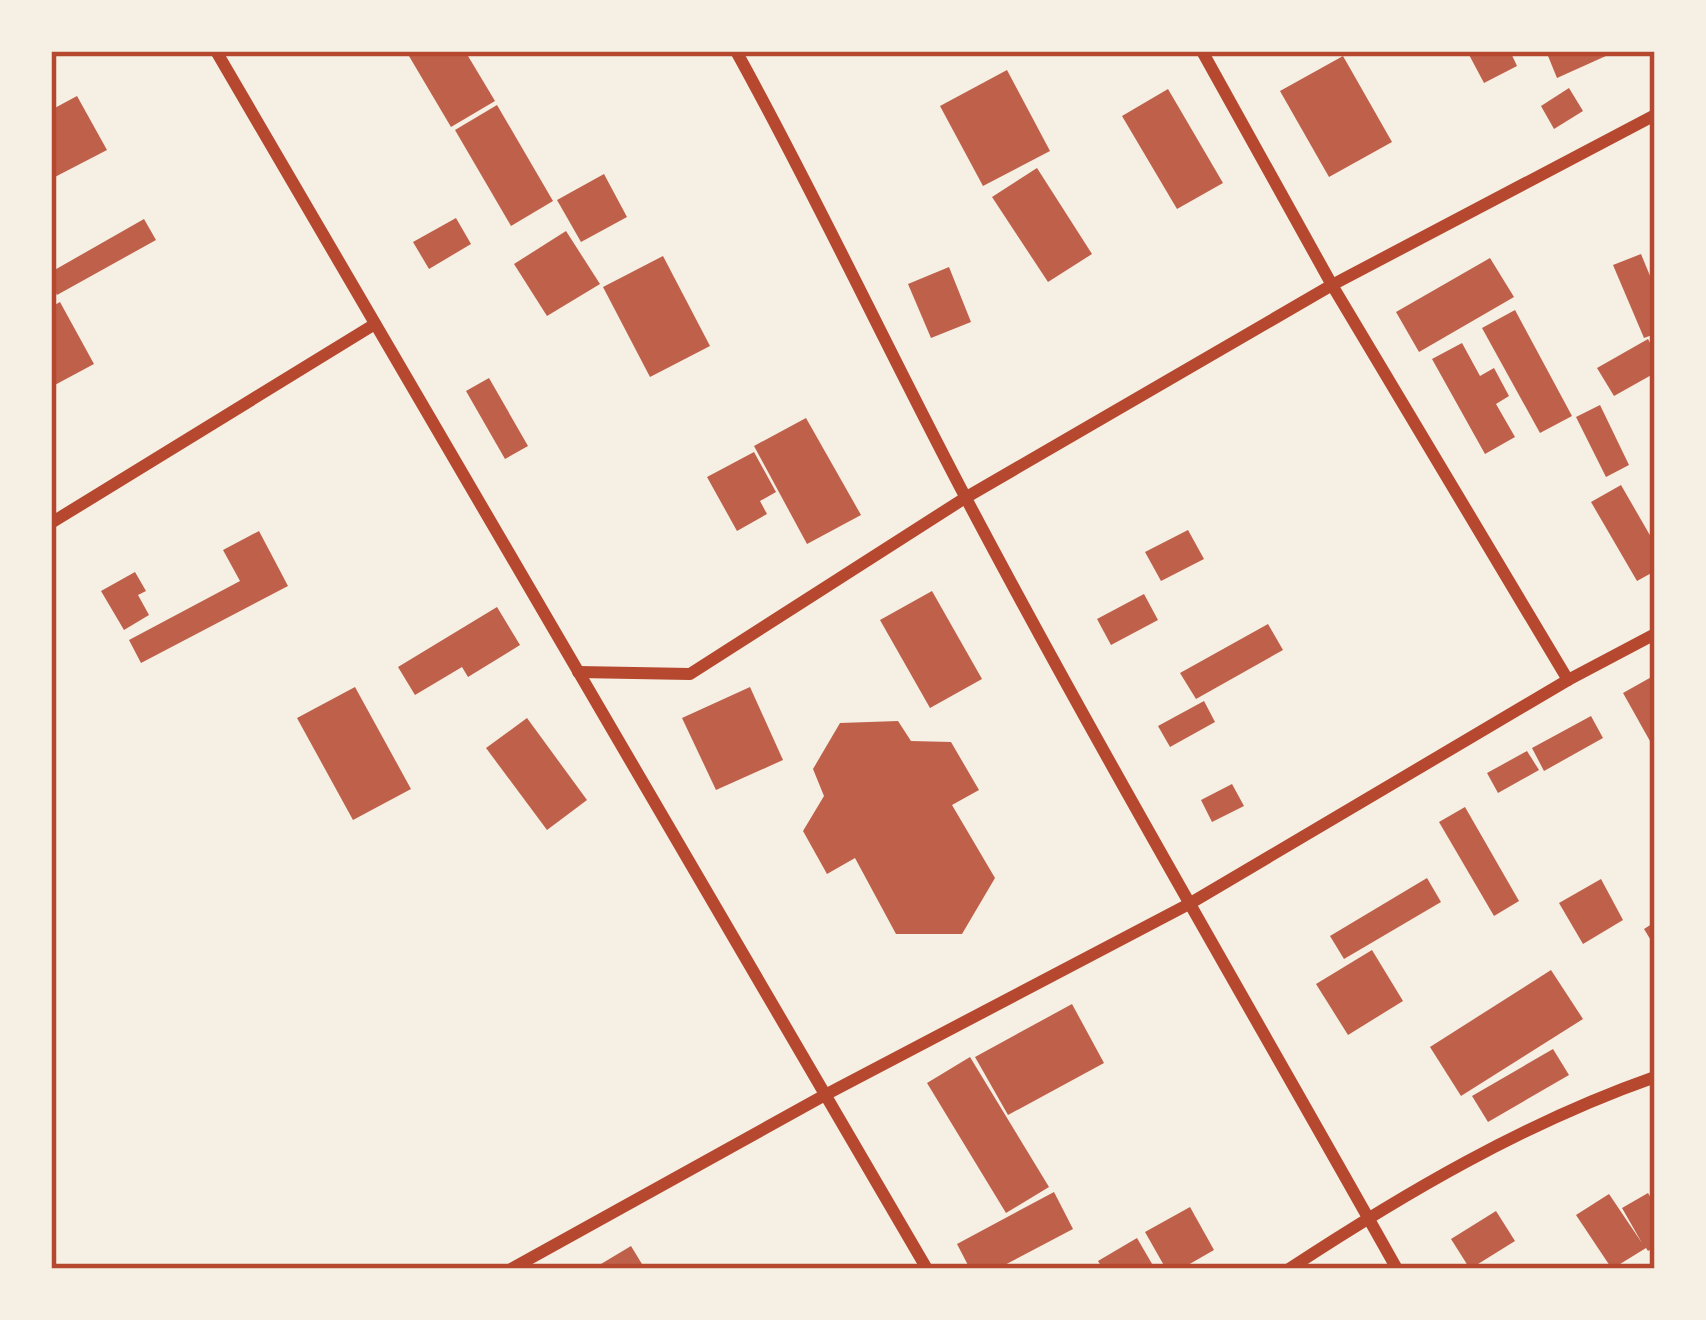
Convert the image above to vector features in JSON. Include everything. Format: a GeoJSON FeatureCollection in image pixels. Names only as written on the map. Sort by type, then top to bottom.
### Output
{"type":"FeatureCollection","features":[{"type":"Feature","properties":{"kind":"street"},"geometry":{"type":"LineString","coordinates":[[216,51],[927,1269]]}},
{"type":"Feature","properties":{"kind":"street"},"geometry":{"type":"LineString","coordinates":[[736,51],[1064,682],[1397,1269]]}},
{"type":"Feature","properties":{"kind":"street"},"geometry":{"type":"LineString","coordinates":[[1202,51],[1332,285],[1568,680]]}},
{"type":"Feature","properties":{"kind":"street"},"geometry":{"type":"LineString","coordinates":[[578,672],[690,674],[965,498],[1332,285],[1655,116]]}},
{"type":"Feature","properties":{"kind":"street"},"geometry":{"type":"LineString","coordinates":[[51,523],[375,324]]}},
{"type":"Feature","properties":{"kind":"street"},"geometry":{"type":"LineString","coordinates":[[511,1269],[825,1095],[1189,904],[1568,680],[1655,634]]}},
{"type":"Feature","properties":{"kind":"street"},"geometry":{"type":"LineString","coordinates":[[1289,1269],[1468,1160],[1547,1119],[1655,1077]]}},
{"type":"Feature","properties":{"kind":"building"},"geometry":{"type":"Polygon","coordinates":[[[406,51],[465,51],[495,101],[451,127],[406,51]]]}},
{"type":"Feature","properties":{"kind":"building"},"geometry":{"type":"Polygon","coordinates":[[[1467,51],[1510,51],[1517,66],[1484,83],[1467,51]]]}},
{"type":"Feature","properties":{"kind":"building"},"geometry":{"type":"Polygon","coordinates":[[[1546,51],[1617,51],[1557,78],[1546,51]]]}},
{"type":"Feature","properties":{"kind":"building"},"geometry":{"type":"Polygon","coordinates":[[[1343,56],[1392,142],[1329,177],[1280,91],[1343,56]]]}},
{"type":"Feature","properties":{"kind":"building"},"geometry":{"type":"Polygon","coordinates":[[[1007,70],[1050,151],[983,186],[940,106],[1007,70]]]}},
{"type":"Feature","properties":{"kind":"building"},"geometry":{"type":"Polygon","coordinates":[[[1569,88],[1583,111],[1554,129],[1541,106],[1569,88]]]}},
{"type":"Feature","properties":{"kind":"building"},"geometry":{"type":"Polygon","coordinates":[[[1168,89],[1223,183],[1177,209],[1122,116],[1168,89]]]}},
{"type":"Feature","properties":{"kind":"building"},"geometry":{"type":"Polygon","coordinates":[[[77,96],[107,150],[51,179],[51,110],[77,96]]]}},
{"type":"Feature","properties":{"kind":"building"},"geometry":{"type":"Polygon","coordinates":[[[497,105],[553,201],[511,226],[455,130],[497,105]]]}},
{"type":"Feature","properties":{"kind":"building"},"geometry":{"type":"Polygon","coordinates":[[[1037,168],[1092,254],[1048,282],[992,197],[1037,168]]]}},
{"type":"Feature","properties":{"kind":"building"},"geometry":{"type":"Polygon","coordinates":[[[604,174],[627,217],[581,242],[557,200],[604,174]]]}},
{"type":"Feature","properties":{"kind":"building"},"geometry":{"type":"Polygon","coordinates":[[[456,218],[471,244],[429,269],[413,242],[456,218]]]}},
{"type":"Feature","properties":{"kind":"building"},"geometry":{"type":"Polygon","coordinates":[[[144,219],[156,240],[57,295],[51,272],[144,219]]]}},
{"type":"Feature","properties":{"kind":"building"},"geometry":{"type":"Polygon","coordinates":[[[566,231],[600,284],[547,316],[514,264],[566,231]]]}},
{"type":"Feature","properties":{"kind":"building"},"geometry":{"type":"Polygon","coordinates":[[[1641,254],[1655,288],[1655,334],[1644,338],[1613,265],[1641,254]]]}},
{"type":"Feature","properties":{"kind":"building"},"geometry":{"type":"Polygon","coordinates":[[[663,256],[710,346],[650,377],[603,287],[663,256]]]}},
{"type":"Feature","properties":{"kind":"building"},"geometry":{"type":"Polygon","coordinates":[[[1490,258],[1514,297],[1419,352],[1396,312],[1490,258]]]}},
{"type":"Feature","properties":{"kind":"building"},"geometry":{"type":"Polygon","coordinates":[[[949,267],[971,322],[931,338],[908,284],[949,267]]]}},
{"type":"Feature","properties":{"kind":"building"},"geometry":{"type":"Polygon","coordinates":[[[60,302],[94,364],[51,387],[51,307],[60,302]]]}},
{"type":"Feature","properties":{"kind":"building"},"geometry":{"type":"Polygon","coordinates":[[[1515,310],[1572,416],[1540,433],[1482,328],[1515,310]]]}},
{"type":"Feature","properties":{"kind":"building"},"geometry":{"type":"Polygon","coordinates":[[[1648,339],[1655,352],[1655,373],[1614,396],[1597,368],[1648,339]]]}},
{"type":"Feature","properties":{"kind":"building"},"geometry":{"type":"Polygon","coordinates":[[[1462,343],[1480,376],[1494,368],[1509,396],[1496,404],[1515,437],[1485,454],[1432,359],[1462,343]]]}},
{"type":"Feature","properties":{"kind":"building"},"geometry":{"type":"Polygon","coordinates":[[[489,378],[528,446],[505,459],[466,391],[489,378]]]}},
{"type":"Feature","properties":{"kind":"building"},"geometry":{"type":"Polygon","coordinates":[[[1600,405],[1629,465],[1606,477],[1576,417],[1600,405]]]}},
{"type":"Feature","properties":{"kind":"building"},"geometry":{"type":"Polygon","coordinates":[[[806,418],[861,515],[807,544],[754,446],[806,418]]]}},
{"type":"Feature","properties":{"kind":"building"},"geometry":{"type":"Polygon","coordinates":[[[754,452],[776,492],[760,501],[767,514],[737,531],[707,477],[754,452]]]}},
{"type":"Feature","properties":{"kind":"building"},"geometry":{"type":"Polygon","coordinates":[[[1621,485],[1655,544],[1655,571],[1637,581],[1591,502],[1621,485]]]}},
{"type":"Feature","properties":{"kind":"building"},"geometry":{"type":"Polygon","coordinates":[[[1188,530],[1204,559],[1161,581],[1145,552],[1188,530]]]}},
{"type":"Feature","properties":{"kind":"building"},"geometry":{"type":"Polygon","coordinates":[[[259,531],[288,586],[141,663],[129,640],[240,581],[223,550],[259,531]]]}},
{"type":"Feature","properties":{"kind":"building"},"geometry":{"type":"Polygon","coordinates":[[[135,572],[146,591],[138,595],[149,615],[124,630],[101,591],[135,572]]]}},
{"type":"Feature","properties":{"kind":"building"},"geometry":{"type":"Polygon","coordinates":[[[932,591],[982,679],[930,708],[880,620],[932,591]]]}},
{"type":"Feature","properties":{"kind":"building"},"geometry":{"type":"Polygon","coordinates":[[[1144,594],[1158,620],[1111,645],[1097,619],[1144,594]]]}},
{"type":"Feature","properties":{"kind":"building"},"geometry":{"type":"Polygon","coordinates":[[[497,607],[520,645],[468,677],[462,667],[415,695],[398,667],[497,607]]]}},
{"type":"Feature","properties":{"kind":"building"},"geometry":{"type":"Polygon","coordinates":[[[1268,624],[1283,650],[1196,699],[1180,673],[1268,624]]]}},
{"type":"Feature","properties":{"kind":"building"},"geometry":{"type":"Polygon","coordinates":[[[1655,675],[1655,750],[1623,693],[1655,675]]]}},
{"type":"Feature","properties":{"kind":"building"},"geometry":{"type":"Polygon","coordinates":[[[355,687],[411,789],[353,820],[297,718],[355,687]]]}},
{"type":"Feature","properties":{"kind":"building"},"geometry":{"type":"Polygon","coordinates":[[[750,687],[783,760],[716,790],[682,718],[750,687]]]}},
{"type":"Feature","properties":{"kind":"building"},"geometry":{"type":"Polygon","coordinates":[[[1204,701],[1215,722],[1170,747],[1158,726],[1204,701]]]}},
{"type":"Feature","properties":{"kind":"building"},"geometry":{"type":"Polygon","coordinates":[[[1591,716],[1603,738],[1544,771],[1532,748],[1591,716]]]}},
{"type":"Feature","properties":{"kind":"building"},"geometry":{"type":"Polygon","coordinates":[[[527,718],[587,800],[547,830],[486,748],[527,718]]]}},
{"type":"Feature","properties":{"kind":"building"},"geometry":{"type":"Polygon","coordinates":[[[898,721],[911,741],[951,742],[979,790],[952,805],[995,878],[962,934],[896,934],[855,858],[827,874],[803,831],[824,796],[813,769],[840,723],[898,721]]]}},
{"type":"Feature","properties":{"kind":"building"},"geometry":{"type":"Polygon","coordinates":[[[1527,751],[1539,770],[1498,793],[1487,773],[1527,751]]]}},
{"type":"Feature","properties":{"kind":"building"},"geometry":{"type":"Polygon","coordinates":[[[1232,784],[1244,806],[1212,822],[1201,800],[1232,784]]]}},
{"type":"Feature","properties":{"kind":"building"},"geometry":{"type":"Polygon","coordinates":[[[1465,807],[1519,901],[1494,916],[1439,822],[1465,807]]]}},
{"type":"Feature","properties":{"kind":"building"},"geometry":{"type":"Polygon","coordinates":[[[1427,878],[1441,902],[1344,959],[1330,936],[1427,878]]]}},
{"type":"Feature","properties":{"kind":"building"},"geometry":{"type":"Polygon","coordinates":[[[1601,879],[1623,920],[1583,944],[1559,903],[1601,879]]]}},
{"type":"Feature","properties":{"kind":"building"},"geometry":{"type":"Polygon","coordinates":[[[1655,922],[1655,947],[1644,929],[1655,922]]]}},
{"type":"Feature","properties":{"kind":"building"},"geometry":{"type":"Polygon","coordinates":[[[1372,950],[1403,1001],[1348,1035],[1316,984],[1372,950]]]}},
{"type":"Feature","properties":{"kind":"building"},"geometry":{"type":"Polygon","coordinates":[[[1551,970],[1583,1019],[1461,1096],[1430,1047],[1551,970]]]}},
{"type":"Feature","properties":{"kind":"building"},"geometry":{"type":"Polygon","coordinates":[[[1072,1004],[1104,1063],[1008,1115],[975,1057],[1072,1004]]]}},
{"type":"Feature","properties":{"kind":"building"},"geometry":{"type":"Polygon","coordinates":[[[1553,1049],[1569,1075],[1488,1122],[1472,1096],[1553,1049]]]}},
{"type":"Feature","properties":{"kind":"building"},"geometry":{"type":"Polygon","coordinates":[[[970,1057],[1049,1187],[1006,1213],[927,1083],[970,1057]]]}},
{"type":"Feature","properties":{"kind":"building"},"geometry":{"type":"Polygon","coordinates":[[[1054,1192],[1073,1229],[997,1269],[970,1269],[957,1244],[1054,1192]]]}},
{"type":"Feature","properties":{"kind":"building"},"geometry":{"type":"Polygon","coordinates":[[[1648,1193],[1655,1205],[1655,1247],[1612,1269],[1576,1215],[1609,1194],[1642,1243],[1622,1208],[1648,1193]]]}},
{"type":"Feature","properties":{"kind":"building"},"geometry":{"type":"Polygon","coordinates":[[[1190,1207],[1214,1250],[1181,1269],[1166,1269],[1145,1232],[1190,1207]]]}},
{"type":"Feature","properties":{"kind":"building"},"geometry":{"type":"Polygon","coordinates":[[[1496,1211],[1515,1241],[1470,1269],[1451,1239],[1496,1211]]]}},
{"type":"Feature","properties":{"kind":"building"},"geometry":{"type":"Polygon","coordinates":[[[1137,1238],[1155,1269],[1103,1269],[1098,1261],[1137,1238]]]}},
{"type":"Feature","properties":{"kind":"building"},"geometry":{"type":"Polygon","coordinates":[[[631,1246],[645,1269],[604,1269],[601,1264],[631,1246]]]}}]}
